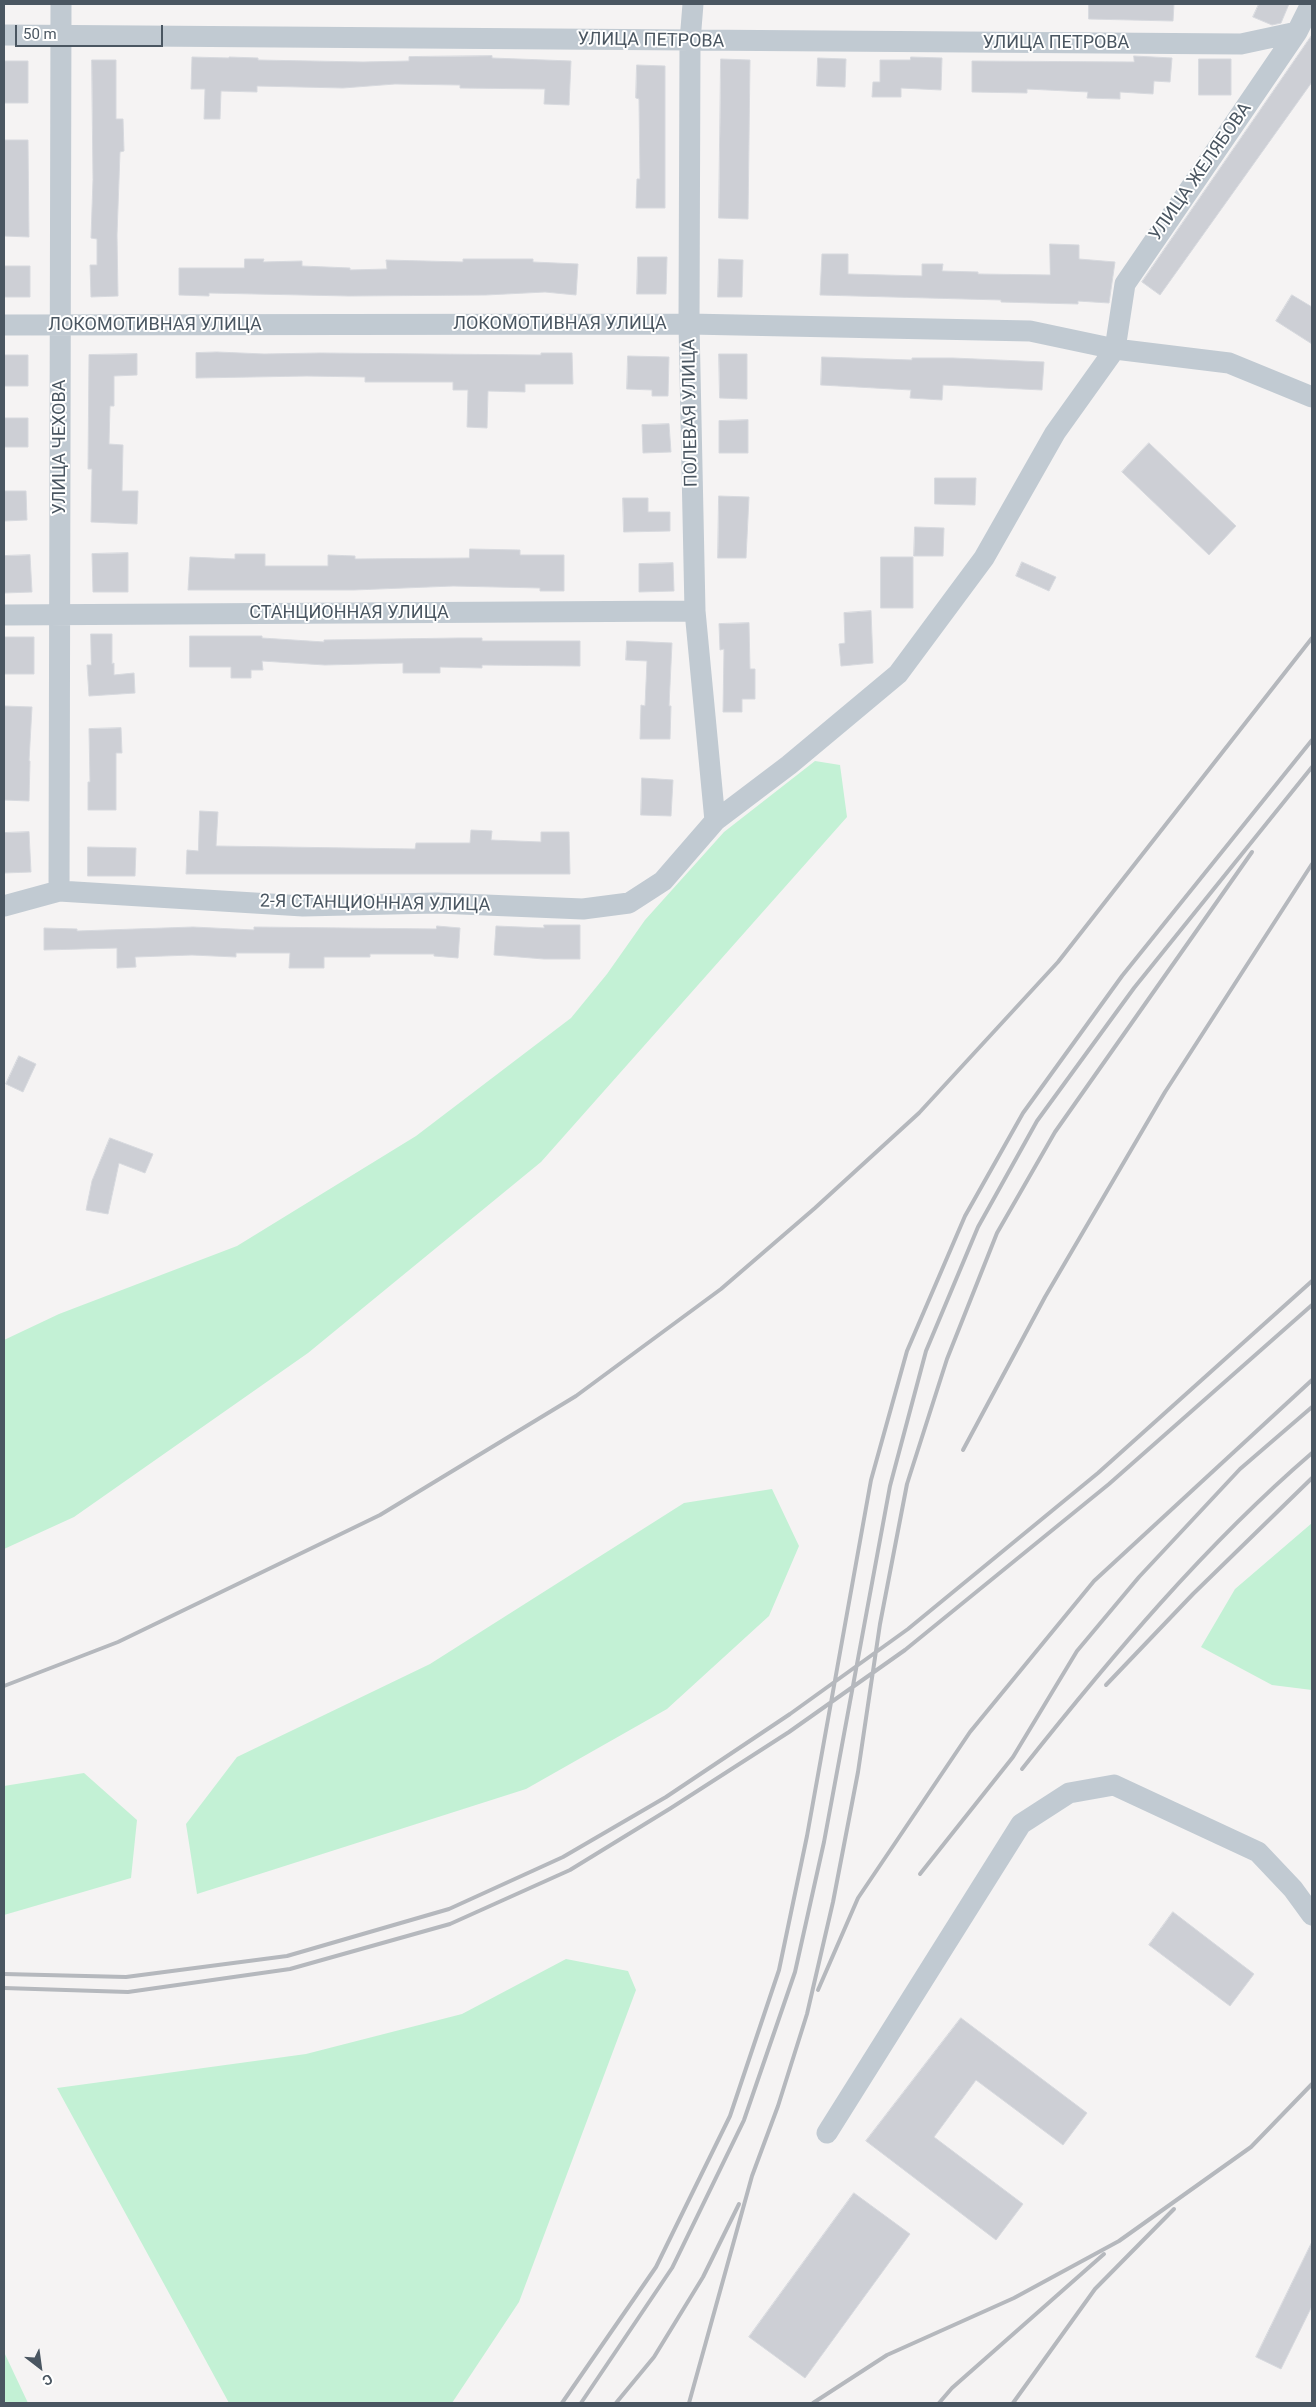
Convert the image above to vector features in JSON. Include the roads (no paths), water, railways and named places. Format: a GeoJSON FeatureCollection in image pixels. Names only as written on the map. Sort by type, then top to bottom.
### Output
{"type":"FeatureCollection","features":[{"type":"Feature","properties":{"kind":"street","name":"УЛИЦА ЧЕХОВА"},"geometry":{"type":"LineString","coordinates":[[59,891],[61,4]]}},
{"type":"Feature","properties":{"kind":"street","name":"ПОЛЕВАЯ УЛИЦА"},"geometry":{"type":"LineString","coordinates":[[693,4],[690,41],[689,324],[695,611],[715,821]]}},
{"type":"Feature","properties":{"kind":"street","name":"УЛИЦА ЖЕЛЯБОВА"},"geometry":{"type":"LineString","coordinates":[[1115,349],[1125,284],[1298,32],[1311,4]]}},
{"type":"Feature","properties":{"kind":"street","name":"УЛИЦА ПЕТРОВА"},"geometry":{"type":"LineString","coordinates":[[4,35],[1241,44],[1298,32]]}},
{"type":"Feature","properties":{"kind":"street","name":"ЛОКОМОТИВНАЯ УЛИЦА"},"geometry":{"type":"LineString","coordinates":[[4,325],[689,324],[1030,331],[1115,349],[1229,364],[1312,397]]}},
{"type":"Feature","properties":{"kind":"street","name":"2-Я СТАНЦИОННАЯ УЛИЦА"},"geometry":{"type":"LineString","coordinates":[[4,906],[59,891],[303,906],[437,903],[583,909],[629,903],[663,881],[715,821],[789,765],[898,674],[984,558],[1055,433],[1115,349]]}},
{"type":"Feature","properties":{"kind":"street","name":"СТАНЦИОННАЯ УЛИЦА"},"geometry":{"type":"LineString","coordinates":[[4,615],[695,611]]}},
{"type":"Feature","properties":{"kind":"street"},"geometry":{"type":"LineString","coordinates":[[827,2133],[1021,1824],[1069,1793],[1114,1785],[1258,1852],[1293,1889],[1312,1915]]}},
{"type":"Feature","properties":{"kind":"railway"},"geometry":{"type":"LineString","coordinates":[[4,1686],[118,1642],[380,1515],[576,1396],[721,1289],[815,1208],[919,1113],[1058,962],[1312,638]]}},
{"type":"Feature","properties":{"kind":"railway"},"geometry":{"type":"LineString","coordinates":[[562,2403],[656,2267],[730,2116],[779,1970],[807,1836],[871,1480],[907,1351],[965,1216],[1023,1113],[1122,976],[1312,740]]}},
{"type":"Feature","properties":{"kind":"railway"},"geometry":{"type":"LineString","coordinates":[[581,2403],[672,2268],[744,2120],[795,1972],[824,1842],[890,1486],[926,1351],[978,1227],[1037,1121],[1134,988],[1312,767]]}},
{"type":"Feature","properties":{"kind":"railway"},"geometry":{"type":"LineString","coordinates":[[689,2403],[752,2176],[778,2106],[807,2014],[833,1902],[858,1772],[880,1624],[907,1484],[947,1359],[997,1233],[1055,1132],[1252,852]]}},
{"type":"Feature","properties":{"kind":"railway"},"geometry":{"type":"LineString","coordinates":[[963,1450],[1045,1297],[1165,1092],[1312,864]]}},
{"type":"Feature","properties":{"kind":"railway"},"geometry":{"type":"LineString","coordinates":[[4,1974],[126,1977],[287,1956],[449,1909],[563,1857],[666,1797],[790,1714],[908,1629],[1098,1473],[1312,1281]]}},
{"type":"Feature","properties":{"kind":"railway"},"geometry":{"type":"LineString","coordinates":[[4,1988],[128,1992],[290,1969],[450,1924],[570,1870],[789,1732],[905,1650],[1109,1484],[1312,1305]]}},
{"type":"Feature","properties":{"kind":"railway"},"geometry":{"type":"LineString","coordinates":[[818,1990],[858,1898],[970,1732],[1094,1581],[1312,1380]]}},
{"type":"Feature","properties":{"kind":"railway"},"geometry":{"type":"LineString","coordinates":[[920,1874],[1013,1757],[1077,1651],[1139,1577],[1240,1469],[1312,1407]]}},
{"type":"Feature","properties":{"kind":"railway"},"geometry":{"type":"LineString","coordinates":[[1022,1769],[1124,1644],[1196,1564],[1272,1489],[1312,1453]]}},
{"type":"Feature","properties":{"kind":"railway"},"geometry":{"type":"LineString","coordinates":[[1106,1685],[1193,1594],[1312,1478]]}},
{"type":"Feature","properties":{"kind":"railway"},"geometry":{"type":"LineString","coordinates":[[813,2403],[887,2355],[1014,2298],[1119,2241],[1251,2147],[1312,2084]]}},
{"type":"Feature","properties":{"kind":"railway"},"geometry":{"type":"LineString","coordinates":[[616,2403],[654,2357],[703,2277],[739,2204]]}},
{"type":"Feature","properties":{"kind":"railway"},"geometry":{"type":"LineString","coordinates":[[1013,2403],[1095,2289],[1174,2209]]}},
{"type":"Feature","properties":{"kind":"railway"},"geometry":{"type":"LineString","coordinates":[[939,2403],[952,2388],[1104,2254]]}}]}
